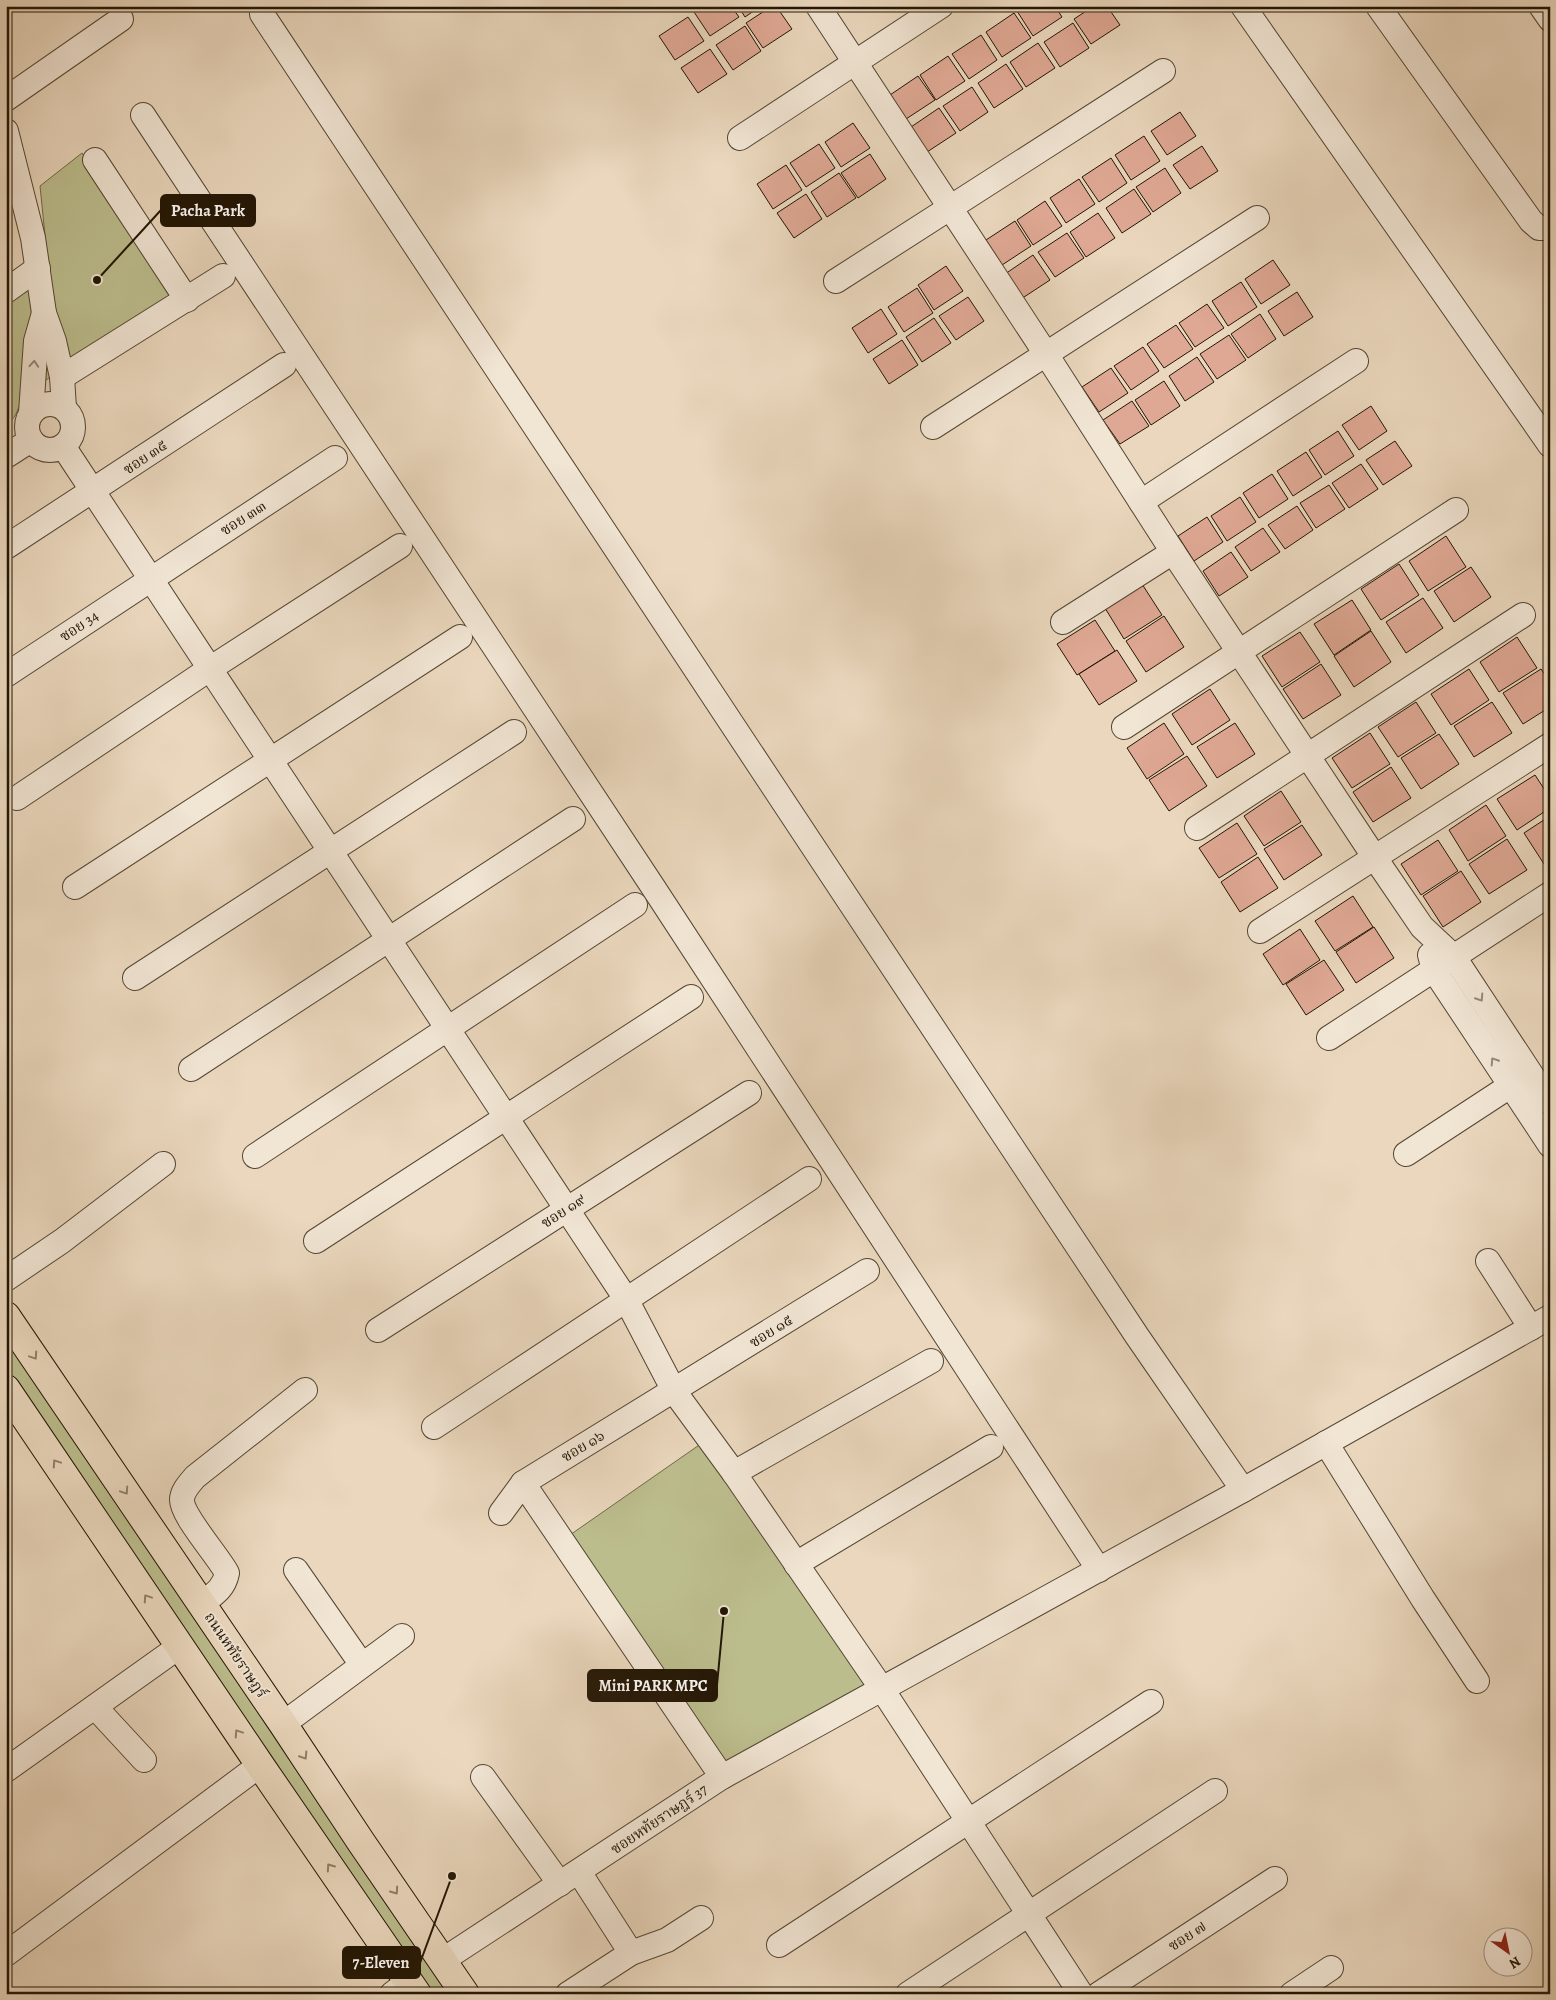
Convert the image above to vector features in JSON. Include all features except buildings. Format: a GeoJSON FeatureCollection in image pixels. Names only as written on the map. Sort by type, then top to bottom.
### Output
{"type":"FeatureCollection","features":[{"type":"Feature","properties":{"kind":"main road","name":"ถนนหทัยราษฎร์"},"geometry":{"type":"LineString","coordinates":[[6,1316],[465,1994]]}},
{"type":"Feature","properties":{"kind":"main road"},"geometry":{"type":"LineString","coordinates":[[6,1389],[260,1765],[406,1990]]}},
{"type":"Feature","properties":{"kind":"street"},"geometry":{"type":"LineString","coordinates":[[818,6],[1173,552],[1375,858],[1422,927],[1454,957],[1550,1104]]}},
{"type":"Feature","properties":{"kind":"street"},"geometry":{"type":"LineString","coordinates":[[740,138],[940,6]]}},
{"type":"Feature","properties":{"kind":"street"},"geometry":{"type":"LineString","coordinates":[[1243,6],[1550,445]]}},
{"type":"Feature","properties":{"kind":"street"},"geometry":{"type":"LineString","coordinates":[[1378,6],[1530,221],[1539,228],[1550,228]]}},
{"type":"Feature","properties":{"kind":"street"},"geometry":{"type":"LineString","coordinates":[[1541,6],[1550,19]]}},
{"type":"Feature","properties":{"kind":"street"},"geometry":{"type":"LineString","coordinates":[[262,14],[1137,1336],[1243,1490]]}},
{"type":"Feature","properties":{"kind":"street"},"geometry":{"type":"LineString","coordinates":[[6,99],[121,19]]}},
{"type":"Feature","properties":{"kind":"street"},"geometry":{"type":"LineString","coordinates":[[836,281],[1163,71]]}},
{"type":"Feature","properties":{"kind":"street"},"geometry":{"type":"LineString","coordinates":[[143,115],[647,879],[1099,1570]]}},
{"type":"Feature","properties":{"kind":"street"},"geometry":{"type":"LineString","coordinates":[[6,131],[33,238],[44,314],[54,341],[62,377],[64,408]]}},
{"type":"Feature","properties":{"kind":"street"},"geometry":{"type":"LineString","coordinates":[[95,160],[187,300]]}},
{"type":"Feature","properties":{"kind":"street"},"geometry":{"type":"LineString","coordinates":[[933,427],[1257,218]]}},
{"type":"Feature","properties":{"kind":"street"},"geometry":{"type":"LineString","coordinates":[[6,290],[38,268]]}},
{"type":"Feature","properties":{"kind":"street"},"geometry":{"type":"LineString","coordinates":[[62,377],[224,276]]}},
{"type":"Feature","properties":{"kind":"street"},"geometry":{"type":"LineString","coordinates":[[31,413],[36,408],[50,403],[64,408],[69,413],[73,427],[69,440],[57,449],[42,449],[31,440],[26,426],[31,413],[36,341],[44,314]]}},
{"type":"Feature","properties":{"kind":"street"},"geometry":{"type":"LineString","coordinates":[[1141,502],[1356,361]]}},
{"type":"Feature","properties":{"kind":"street","name":"ซอย ๓๕"},"geometry":{"type":"LineString","coordinates":[[6,547],[93,492],[284,365]]}},
{"type":"Feature","properties":{"kind":"street"},"geometry":{"type":"LineString","coordinates":[[6,456],[31,440]]}},
{"type":"Feature","properties":{"kind":"street"},"geometry":{"type":"LineString","coordinates":[[63,446],[152,578],[626,1299],[674,1390],[734,1473],[882,1689],[1030,1913],[1081,1994]]}},
{"type":"Feature","properties":{"kind":"street","name":"ซอย ๓๓"},"geometry":{"type":"LineString","coordinates":[[152,578],[335,458]]}},
{"type":"Feature","properties":{"kind":"street"},"geometry":{"type":"LineString","coordinates":[[1124,727],[1456,510]]}},
{"type":"Feature","properties":{"kind":"street"},"geometry":{"type":"LineString","coordinates":[[17,798],[211,668],[400,546]]}},
{"type":"Feature","properties":{"kind":"street"},"geometry":{"type":"LineString","coordinates":[[1063,622],[1173,552]]}},
{"type":"Feature","properties":{"kind":"street","name":"ซอย 34"},"geometry":{"type":"LineString","coordinates":[[6,675],[152,578]]}},
{"type":"Feature","properties":{"kind":"street"},"geometry":{"type":"LineString","coordinates":[[1197,828],[1524,615]]}},
{"type":"Feature","properties":{"kind":"street"},"geometry":{"type":"LineString","coordinates":[[75,887],[460,637]]}},
{"type":"Feature","properties":{"kind":"street"},"geometry":{"type":"LineString","coordinates":[[135,978],[514,732]]}},
{"type":"Feature","properties":{"kind":"street"},"geometry":{"type":"LineString","coordinates":[[1260,931],[1550,745]]}},
{"type":"Feature","properties":{"kind":"street"},"geometry":{"type":"LineString","coordinates":[[191,1069],[573,819]]}},
{"type":"Feature","properties":{"kind":"street"},"geometry":{"type":"LineString","coordinates":[[1329,1038],[1550,894]]}},
{"type":"Feature","properties":{"kind":"street"},"geometry":{"type":"LineString","coordinates":[[256,1156],[635,905]]}},
{"type":"Feature","properties":{"kind":"street"},"geometry":{"type":"LineString","coordinates":[[1422,927],[1434,970],[1550,1145]]}},
{"type":"Feature","properties":{"kind":"street"},"geometry":{"type":"LineString","coordinates":[[316,1241],[691,997]]}},
{"type":"Feature","properties":{"kind":"street"},"geometry":{"type":"LineString","coordinates":[[1406,1154],[1510,1086]]}},
{"type":"Feature","properties":{"kind":"street","name":"ซอย ๑๙"},"geometry":{"type":"LineString","coordinates":[[378,1330],[749,1093]]}},
{"type":"Feature","properties":{"kind":"street"},"geometry":{"type":"LineString","coordinates":[[6,1279],[62,1241],[163,1164]]}},
{"type":"Feature","properties":{"kind":"street"},"geometry":{"type":"LineString","coordinates":[[434,1427],[809,1179]]}},
{"type":"Feature","properties":{"kind":"street"},"geometry":{"type":"LineString","coordinates":[[1488,1262],[1540,1322]]}},
{"type":"Feature","properties":{"kind":"street","name":"ซอย ๑๕"},"geometry":{"type":"LineString","coordinates":[[674,1390],[867,1271]]}},
{"type":"Feature","properties":{"kind":"street","name":"ซอยหทัยราษฎร์ 37"},"geometry":{"type":"LineString","coordinates":[[443,1960],[722,1777],[1243,1490],[1540,1322]]}},
{"type":"Feature","properties":{"kind":"street"},"geometry":{"type":"LineString","coordinates":[[734,1473],[931,1361]]}},
{"type":"Feature","properties":{"kind":"street"},"geometry":{"type":"LineString","coordinates":[[201,1604],[219,1591],[226,1581],[227,1573],[186,1512],[182,1500],[186,1489],[196,1477],[305,1390]]}},
{"type":"Feature","properties":{"kind":"street","name":"ซอย ๑๖"},"geometry":{"type":"LineString","coordinates":[[501,1513],[523,1483],[674,1390]]}},
{"type":"Feature","properties":{"kind":"street"},"geometry":{"type":"LineString","coordinates":[[1326,1443],[1423,1599],[1477,1681]]}},
{"type":"Feature","properties":{"kind":"street"},"geometry":{"type":"LineString","coordinates":[[796,1564],[991,1447]]}},
{"type":"Feature","properties":{"kind":"street"},"geometry":{"type":"LineString","coordinates":[[523,1483],[722,1777]]}},
{"type":"Feature","properties":{"kind":"street"},"geometry":{"type":"LineString","coordinates":[[296,1570],[362,1665]]}},
{"type":"Feature","properties":{"kind":"street"},"geometry":{"type":"LineString","coordinates":[[283,1724],[402,1636]]}},
{"type":"Feature","properties":{"kind":"street"},"geometry":{"type":"LineString","coordinates":[[6,1770],[180,1646]]}},
{"type":"Feature","properties":{"kind":"street"},"geometry":{"type":"LineString","coordinates":[[779,1945],[1150,1702]]}},
{"type":"Feature","properties":{"kind":"street"},"geometry":{"type":"LineString","coordinates":[[95,1707],[144,1760]]}},
{"type":"Feature","properties":{"kind":"street"},"geometry":{"type":"LineString","coordinates":[[6,1954],[260,1765]]}},
{"type":"Feature","properties":{"kind":"street"},"geometry":{"type":"LineString","coordinates":[[483,1777],[570,1878],[631,1953]]}},
{"type":"Feature","properties":{"kind":"street"},"geometry":{"type":"LineString","coordinates":[[908,1994],[1215,1791]]}},
{"type":"Feature","properties":{"kind":"street","name":"ซอย ๗"},"geometry":{"type":"LineString","coordinates":[[1099,1994],[1275,1879]]}},
{"type":"Feature","properties":{"kind":"street"},"geometry":{"type":"LineString","coordinates":[[568,1994],[631,1953],[667,1940],[701,1918]]}},
{"type":"Feature","properties":{"kind":"street"},"geometry":{"type":"LineString","coordinates":[[1292,1994],[1331,1968]]}},
{"type":"Feature","properties":{"kind":"green space"},"geometry":{"type":"Polygon","coordinates":[[[82,153],[175,295],[76,357],[23,398],[15,416],[6,427],[6,297],[48,265],[40,186],[82,153]]]}},
{"type":"Feature","properties":{"kind":"green space"},"geometry":{"type":"Polygon","coordinates":[[[6,1332],[456,1994],[428,1994],[6,1373],[6,1332]]]}},
{"type":"Feature","properties":{"kind":"green space"},"geometry":{"type":"Polygon","coordinates":[[[715,1434],[879,1685],[728,1774],[567,1537],[715,1434]]]}},
{"type":"Feature","properties":{"kind":"place","name":"Pacha Park"},"geometry":{"type":"Point","coordinates":[97,280]}},
{"type":"Feature","properties":{"kind":"place","name":"Mini PARK MPC"},"geometry":{"type":"Point","coordinates":[724,1611]}},
{"type":"Feature","properties":{"kind":"place","name":"7-Eleven"},"geometry":{"type":"Point","coordinates":[452,1876]}}]}
